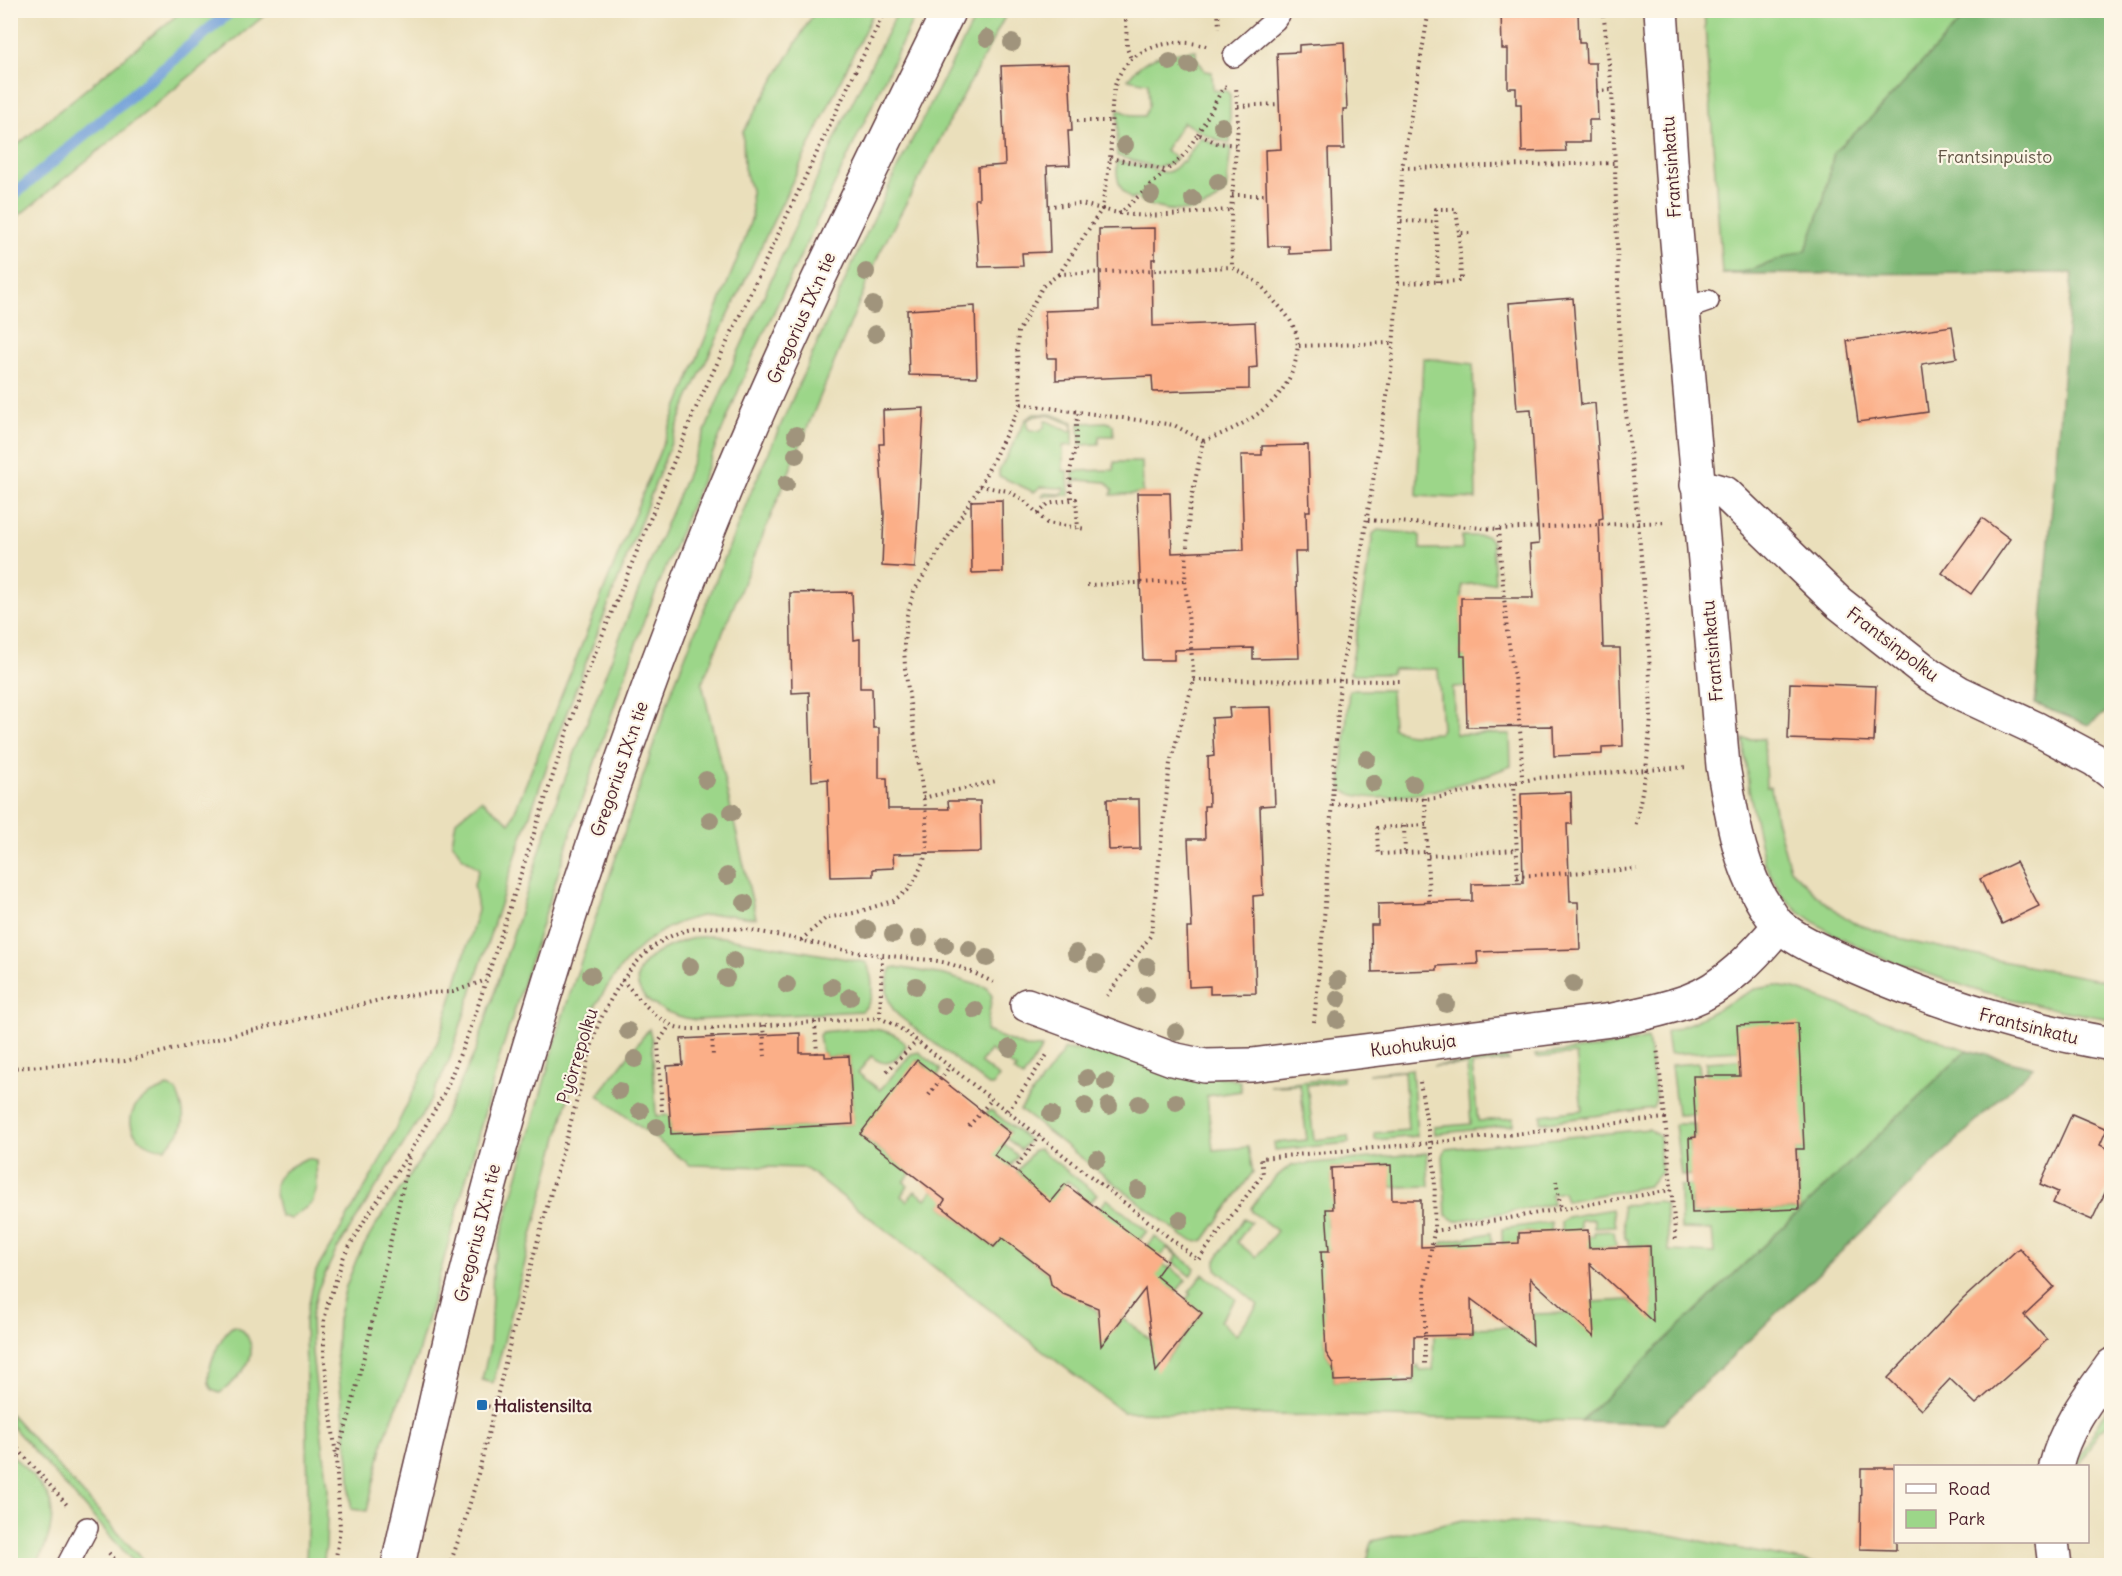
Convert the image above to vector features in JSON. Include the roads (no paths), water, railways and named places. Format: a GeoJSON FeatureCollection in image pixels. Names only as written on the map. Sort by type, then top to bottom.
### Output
{"type":"FeatureCollection","features":[{"type":"Feature","properties":{"kind":"street","name":"Gregorius IX:n tie"},"geometry":{"type":"LineString","coordinates":[[398,1566],[462,1291],[495,1164],[565,925],[628,742],[696,559],[753,426],[832,248],[949,10]]}},
{"type":"Feature","properties":{"kind":"street","name":"Frantsinkatu"},"geometry":{"type":"LineString","coordinates":[[1661,10],[1695,305],[1697,485],[1723,766],[1742,856],[1760,898],[1779,926],[1821,952],[1900,987],[1983,1016],[2112,1044]]}},
{"type":"Feature","properties":{"kind":"street","name":"Frantsinpolku"},"geometry":{"type":"LineString","coordinates":[[1697,485],[1725,493],[1839,603],[1929,674],[1960,693],[2037,729],[2095,760],[2112,773]]}},
{"type":"Feature","properties":{"kind":"street","name":"Kuohukuja"},"geometry":{"type":"LineString","coordinates":[[1027,1005],[1151,1052],[1205,1066],[1252,1065],[1612,1020],[1653,1011],[1689,1001],[1714,988],[1759,950],[1779,926]]}},
{"type":"Feature","properties":{"kind":"street"},"geometry":{"type":"LineString","coordinates":[[2057,1465],[2073,1421],[2112,1365]]}},
{"type":"Feature","properties":{"kind":"street"},"geometry":{"type":"LineString","coordinates":[[2052,1543],[2055,1566]]}},
{"type":"Feature","properties":{"kind":"lane"},"geometry":{"type":"LineString","coordinates":[[1234,56],[1275,20],[1282,10]]}},
{"type":"Feature","properties":{"kind":"lane"},"geometry":{"type":"LineString","coordinates":[[67,1566],[87,1528]]}},
{"type":"Feature","properties":{"kind":"waterway"},"geometry":{"type":"LineString","coordinates":[[10,198],[232,10]]}},
{"type":"Feature","properties":{"kind":"place","name":"Halistensilta"},"geometry":{"type":"Point","coordinates":[482,1405]}},
{"type":"Feature","properties":{"kind":"park label","name":"Frantsinpuisto"},"geometry":{"type":"Point","coordinates":[1995,156]}}]}
